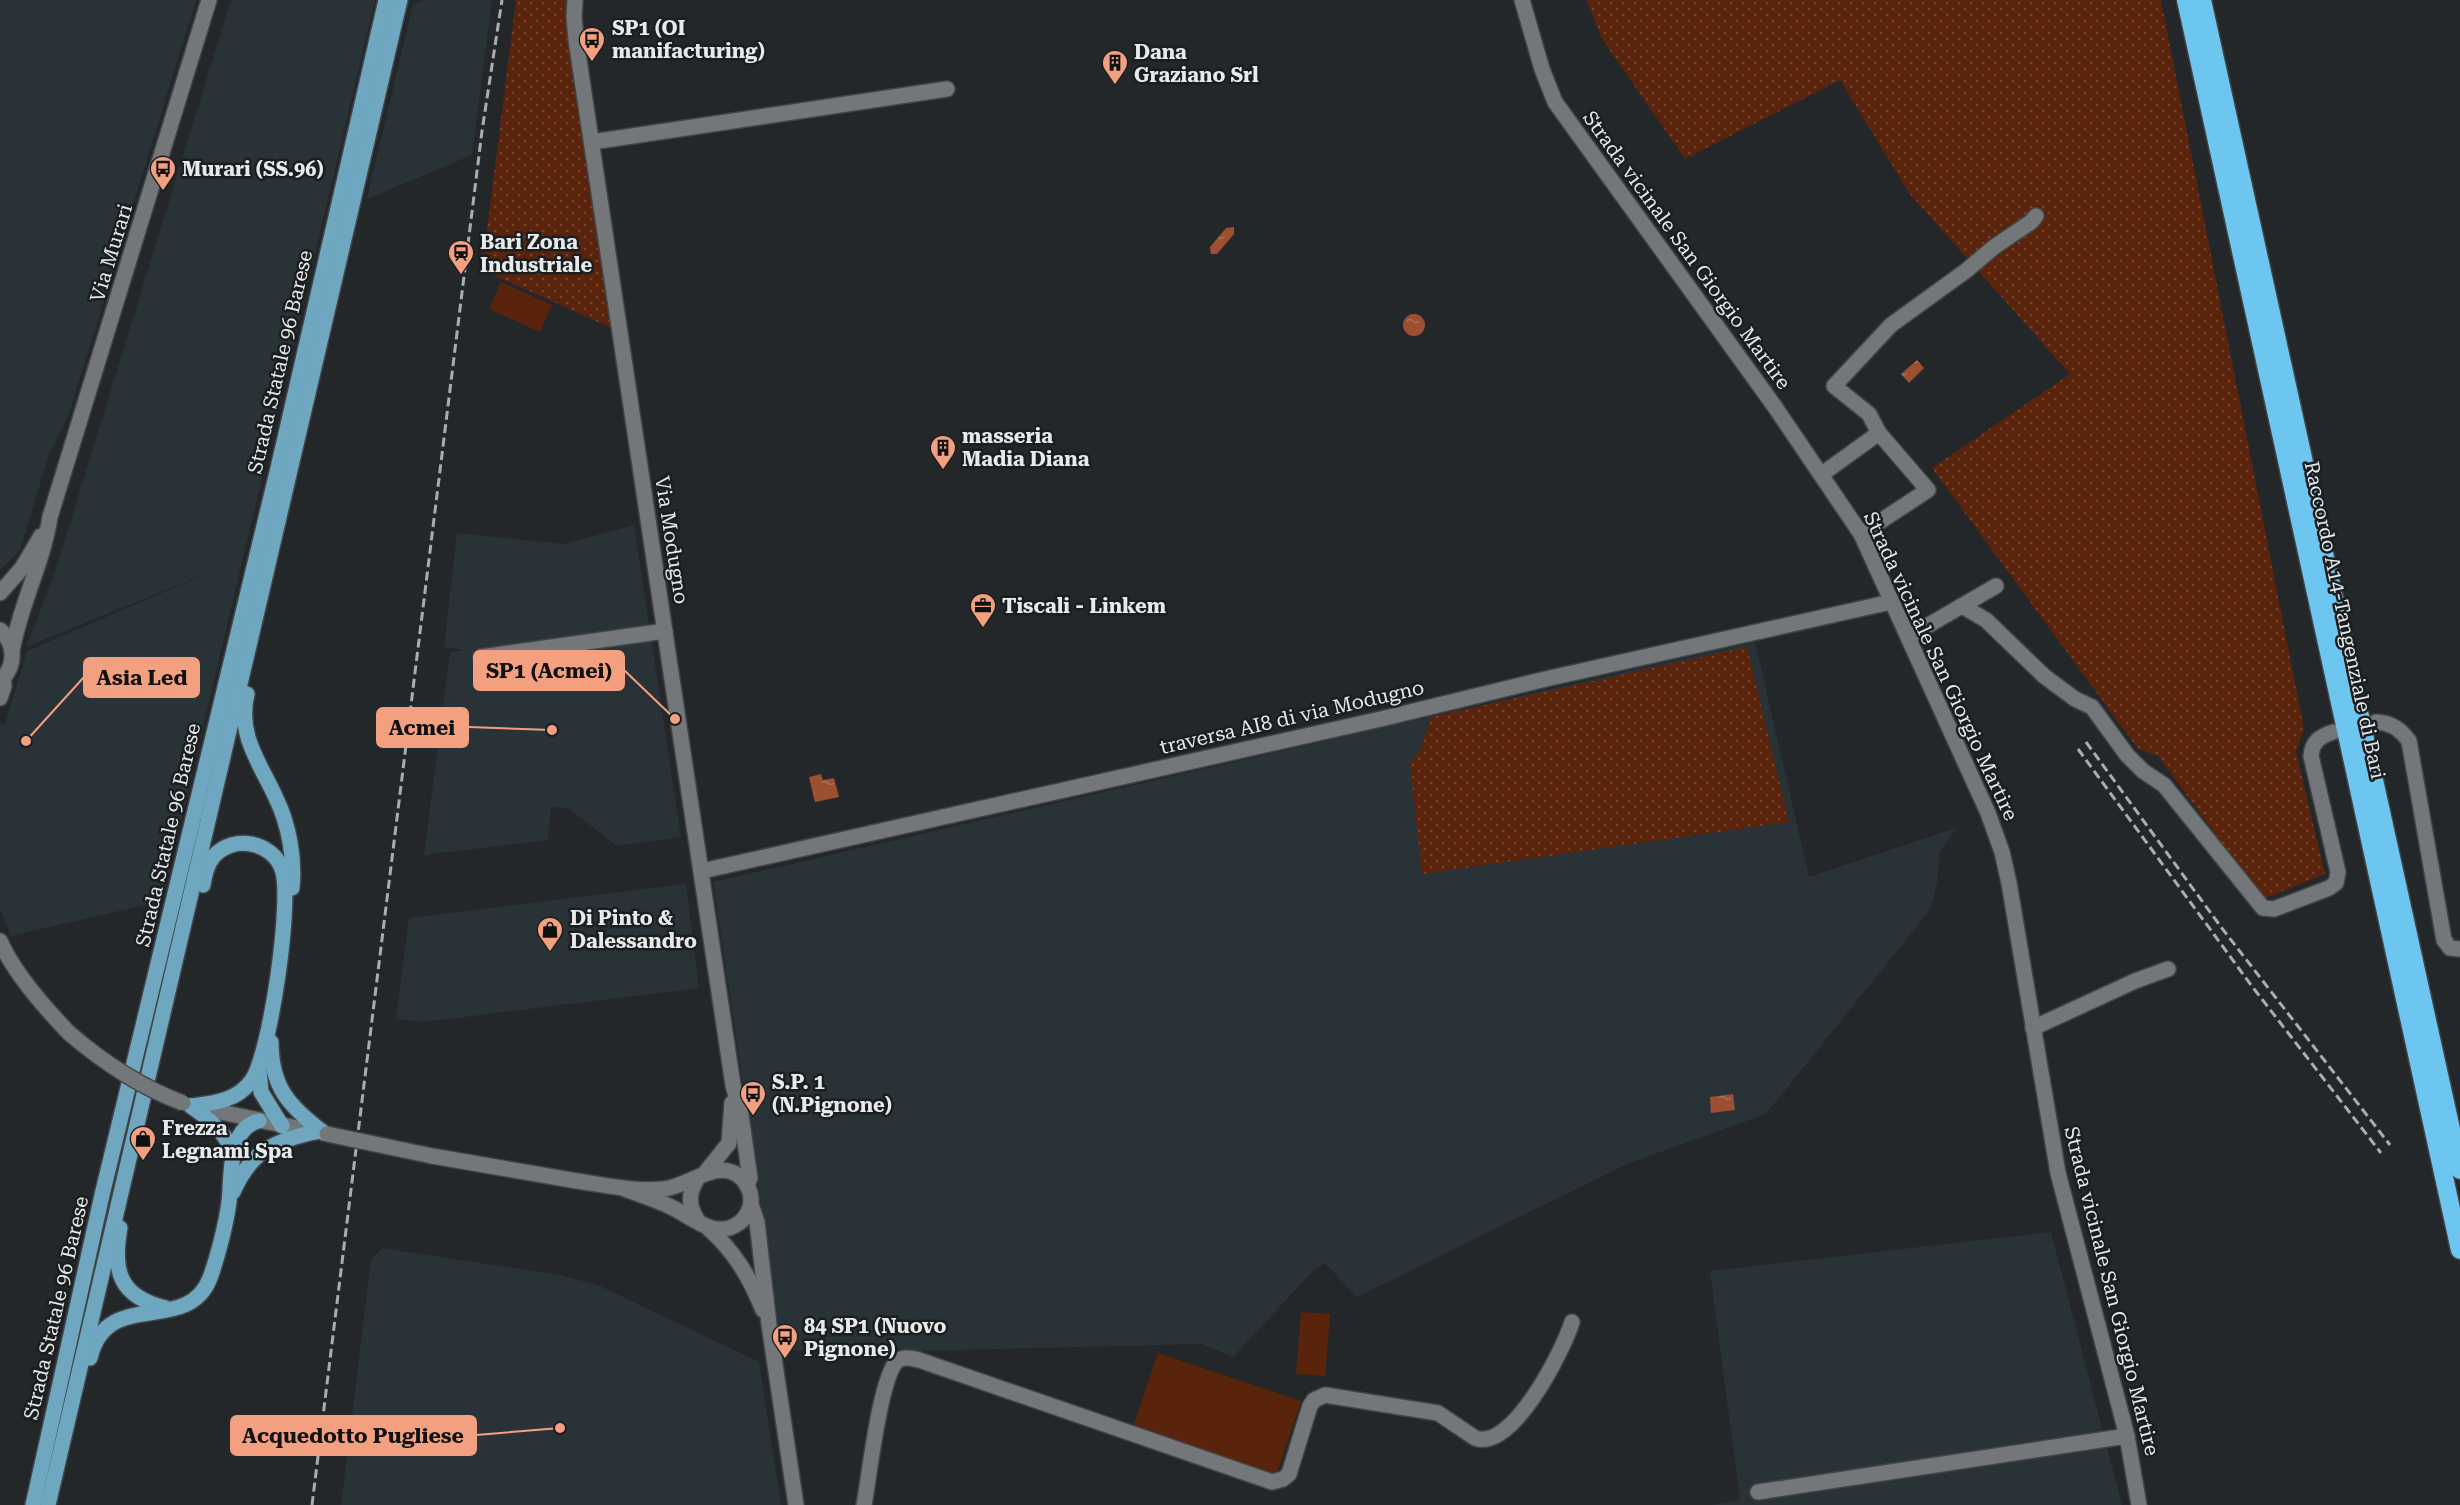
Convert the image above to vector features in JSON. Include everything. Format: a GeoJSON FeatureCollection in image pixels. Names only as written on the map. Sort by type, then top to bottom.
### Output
{"type":"FeatureCollection","features":[{"type":"Feature","properties":{"kind":"highway","name":"Raccordo A14-Tangenziale di Bari"},"geometry":{"type":"LineString","coordinates":[[2186,0],[2460,1250]]}},
{"type":"Feature","properties":{"kind":"highway","name":"Raccordo A14-Tangenziale di Bari"},"geometry":{"type":"LineString","coordinates":[[2202,0],[2460,1170]]}},
{"type":"Feature","properties":{"kind":"main road"},"geometry":{"type":"LineString","coordinates":[[364,94],[367,41],[377,0]]}},
{"type":"Feature","properties":{"kind":"main road","name":"Strada Statale 96 Barese"},"geometry":{"type":"LineString","coordinates":[[33,1505],[102,1195],[278,468],[386,0]]}},
{"type":"Feature","properties":{"kind":"main road","name":"Strada Statale 96 Barese"},"geometry":{"type":"LineString","coordinates":[[48,1505],[400,0]]}},
{"type":"Feature","properties":{"kind":"main road"},"geometry":{"type":"LineString","coordinates":[[260,598],[263,625],[245,702],[244,721],[250,746],[276,798],[289,838],[293,878],[284,923],[271,1022],[258,1080],[261,1092],[282,1126]]}},
{"type":"Feature","properties":{"kind":"main road"},"geometry":{"type":"LineString","coordinates":[[168,990],[190,938],[207,866],[226,846],[240,842],[254,844],[267,850],[280,864],[285,879],[284,923]]}},
{"type":"Feature","properties":{"kind":"main road"},"geometry":{"type":"LineString","coordinates":[[271,1022],[272,1063],[278,1086],[295,1110],[322,1133]]}},
{"type":"Feature","properties":{"kind":"main road"},"geometry":{"type":"LineString","coordinates":[[187,1105],[214,1103],[232,1097],[247,1086],[260,1066]]}},
{"type":"Feature","properties":{"kind":"main road"},"geometry":{"type":"LineString","coordinates":[[141,1103],[134,1173],[120,1231],[118,1270],[124,1284],[134,1295],[146,1303],[169,1309]]}},
{"type":"Feature","properties":{"kind":"main road"},"geometry":{"type":"LineString","coordinates":[[54,1479],[98,1337],[109,1325],[122,1318],[187,1304],[206,1285],[213,1270],[229,1203],[232,1162],[229,1146],[221,1132],[187,1105]]}},
{"type":"Feature","properties":{"kind":"main road"},"geometry":{"type":"LineString","coordinates":[[232,1162],[242,1133],[250,1124],[259,1121]]}},
{"type":"Feature","properties":{"kind":"main road"},"geometry":{"type":"LineString","coordinates":[[229,1203],[244,1170],[258,1155],[285,1139],[322,1133]]}},
{"type":"Feature","properties":{"kind":"street","name":"Via Murari"},"geometry":{"type":"LineString","coordinates":[[0,698],[4,686],[2,680],[12,661],[15,634],[46,539],[50,517],[209,0]]}},
{"type":"Feature","properties":{"kind":"street","name":"Via Modugno"},"geometry":{"type":"LineString","coordinates":[[575,0],[574,25],[733,1085],[741,1115],[750,1178],[747,1185]]}},
{"type":"Feature","properties":{"kind":"street","name":"Strada vicinale San Giorgio Martire"},"geometry":{"type":"LineString","coordinates":[[1522,0],[1542,69],[1562,113],[1822,474],[1861,534],[1974,777],[2002,852],[2058,1173],[2127,1436],[2139,1505]]}},
{"type":"Feature","properties":{"kind":"street"},"geometry":{"type":"LineString","coordinates":[[592,142],[947,89]]}},
{"type":"Feature","properties":{"kind":"street"},"geometry":{"type":"LineString","coordinates":[[1861,534],[1928,490],[1879,433],[1863,408],[1834,386],[1891,325],[2036,216]]}},
{"type":"Feature","properties":{"kind":"street"},"geometry":{"type":"LineString","coordinates":[[1822,474],[1879,433]]}},
{"type":"Feature","properties":{"kind":"street","name":"Via Murari"},"geometry":{"type":"LineString","coordinates":[[0,593],[22,568],[50,517]]}},
{"type":"Feature","properties":{"kind":"street"},"geometry":{"type":"LineString","coordinates":[[1908,637],[1995,586]]}},
{"type":"Feature","properties":{"kind":"street","name":"traversa AI8 di via Modugno"},"geometry":{"type":"LineString","coordinates":[[702,870],[1381,719],[1550,678],[1891,602]]}},
{"type":"Feature","properties":{"kind":"street"},"geometry":{"type":"LineString","coordinates":[[1962,606],[1986,620],[2044,676],[2097,712],[2104,726],[2127,755],[2143,771],[2164,785],[2263,908],[2274,909],[2329,888],[2336,883],[2338,872],[2311,756],[2311,749],[2317,740],[2333,732]]}},
{"type":"Feature","properties":{"kind":"street"},"geometry":{"type":"LineString","coordinates":[[0,630],[9,641],[12,651]]}},
{"type":"Feature","properties":{"kind":"street"},"geometry":{"type":"LineString","coordinates":[[481,657],[665,631]]}},
{"type":"Feature","properties":{"kind":"street"},"geometry":{"type":"LineString","coordinates":[[2376,722],[2393,725],[2409,741],[2444,940],[2450,948],[2460,949]]}},
{"type":"Feature","properties":{"kind":"street"},"geometry":{"type":"LineString","coordinates":[[0,941],[4,951],[35,993],[69,1033],[115,1070],[187,1105],[432,1156],[622,1188],[662,1189],[718,1169],[731,1171],[740,1176],[747,1185],[757,1222],[769,1324],[796,1505]]}},
{"type":"Feature","properties":{"kind":"street"},"geometry":{"type":"LineString","coordinates":[[2033,1028],[2135,981],[2168,969]]}},
{"type":"Feature","properties":{"kind":"street","name":"Via Modugno"},"geometry":{"type":"LineString","coordinates":[[701,1176],[729,1143],[733,1085]]}},
{"type":"Feature","properties":{"kind":"street"},"geometry":{"type":"LineString","coordinates":[[701,1176],[692,1188],[689,1200],[691,1211],[703,1225],[721,1231],[732,1228],[743,1221],[751,1204]]}},
{"type":"Feature","properties":{"kind":"street"},"geometry":{"type":"LineString","coordinates":[[622,1188],[665,1204],[703,1225],[724,1242],[749,1276],[769,1324]]}},
{"type":"Feature","properties":{"kind":"street"},"geometry":{"type":"LineString","coordinates":[[864,1505],[881,1401],[895,1365],[898,1360],[904,1358],[919,1360],[1272,1482],[1283,1479],[1288,1474],[1310,1406],[1314,1400],[1325,1395],[1438,1413],[1475,1438],[1481,1440],[1494,1437],[1520,1413],[1542,1385],[1561,1351],[1572,1322]]}},
{"type":"Feature","properties":{"kind":"street"},"geometry":{"type":"LineString","coordinates":[[1758,1492],[2127,1436]]}},
{"type":"Feature","properties":{"kind":"shaded area"},"geometry":{"type":"Polygon","coordinates":[[[0,0],[196,0],[68,417],[49,454],[20,550],[0,570],[0,0]]]}},
{"type":"Feature","properties":{"kind":"shaded area"},"geometry":{"type":"Polygon","coordinates":[[[231,0],[375,0],[162,901],[11,936],[0,909],[0,723],[5,724],[27,651],[215,570],[26,647],[54,575],[231,0]]]}},
{"type":"Feature","properties":{"kind":"shaded area"},"geometry":{"type":"Polygon","coordinates":[[[424,0],[492,0],[472,155],[367,199],[413,4],[424,0]]]}},
{"type":"Feature","properties":{"kind":"shaded area"},"geometry":{"type":"Polygon","coordinates":[[[516,0],[567,0],[565,17],[614,329],[482,270],[516,0]]]}},
{"type":"Feature","properties":{"kind":"shaded area"},"geometry":{"type":"Polygon","coordinates":[[[1587,0],[2161,0],[2304,729],[2296,752],[2325,874],[2263,899],[2158,756],[2138,749],[1932,468],[2070,374],[1909,193],[1840,80],[1685,159],[1602,39],[1587,0]]]}},
{"type":"Feature","properties":{"kind":"shaded area"},"geometry":{"type":"Polygon","coordinates":[[[501,282],[552,305],[540,332],[489,309],[501,282]]]}},
{"type":"Feature","properties":{"kind":"shaded area"},"geometry":{"type":"Polygon","coordinates":[[[634,525],[681,837],[617,846],[568,808],[551,807],[548,840],[424,855],[450,652],[463,650],[444,647],[457,533],[563,544],[634,525]]]}},
{"type":"Feature","properties":{"kind":"shaded area"},"geometry":{"type":"Polygon","coordinates":[[[1755,642],[1809,877],[1956,828],[1940,852],[1937,883],[1930,910],[1766,1114],[1627,1164],[1357,1297],[1325,1263],[1314,1270],[1233,1357],[1202,1344],[919,1351],[895,1349],[783,1351],[713,882],[1755,642]]]}},
{"type":"Feature","properties":{"kind":"shaded area"},"geometry":{"type":"Polygon","coordinates":[[[1747,647],[1789,822],[1422,874],[1410,764],[1421,748],[1431,717],[1747,647]]]}},
{"type":"Feature","properties":{"kind":"shaded area","name":"Di Pinto & Dalessandro"},"geometry":{"type":"Polygon","coordinates":[[[686,884],[699,988],[424,1022],[396,1019],[409,918],[686,884]]]}},
{"type":"Feature","properties":{"kind":"shaded area"},"geometry":{"type":"Polygon","coordinates":[[[2051,1232],[2122,1505],[1711,1505],[1740,1500],[1710,1271],[2051,1232]]]}},
{"type":"Feature","properties":{"kind":"shaded area"},"geometry":{"type":"Polygon","coordinates":[[[382,1248],[560,1275],[598,1285],[759,1362],[781,1505],[341,1505],[371,1260],[382,1248]]]}},
{"type":"Feature","properties":{"kind":"shaded area"},"geometry":{"type":"Polygon","coordinates":[[[1301,1312],[1330,1314],[1325,1376],[1296,1374],[1301,1312]]]}},
{"type":"Feature","properties":{"kind":"shaded area"},"geometry":{"type":"Polygon","coordinates":[[[1158,1353],[1301,1401],[1276,1475],[1133,1427],[1158,1353]]]}},
{"type":"Feature","properties":{"kind":"water"},"geometry":{"type":"Polygon","coordinates":[[[1234,227],[1234,234],[1217,254],[1211,254],[1210,247],[1226,228],[1234,227]]]}},
{"type":"Feature","properties":{"kind":"water"},"geometry":{"type":"Polygon","coordinates":[[[1414,314],[1422,317],[1425,325],[1422,333],[1414,336],[1406,333],[1403,325],[1406,317],[1414,314]]]}},
{"type":"Feature","properties":{"kind":"water"},"geometry":{"type":"Polygon","coordinates":[[[1917,360],[1924,368],[1909,383],[1901,374],[1917,360]]]}},
{"type":"Feature","properties":{"kind":"water"},"geometry":{"type":"Polygon","coordinates":[[[821,774],[823,780],[834,778],[839,797],[815,802],[809,777],[821,774]]]}},
{"type":"Feature","properties":{"kind":"water"},"geometry":{"type":"Polygon","coordinates":[[[1733,1094],[1735,1110],[1711,1113],[1710,1097],[1733,1094]]]}},
{"type":"Feature","properties":{"kind":"railway"},"geometry":{"type":"LineString","coordinates":[[312,1505],[482,131],[502,0]]}},
{"type":"Feature","properties":{"kind":"railway"},"geometry":{"type":"LineString","coordinates":[[2086,742],[2221,927],[2390,1145]]}},
{"type":"Feature","properties":{"kind":"railway"},"geometry":{"type":"LineString","coordinates":[[2078,749],[2251,985],[2381,1153]]}},
{"type":"Feature","properties":{"kind":"place","name":"SP1 (OI manifacturing)"},"geometry":{"type":"Point","coordinates":[592,63]}},
{"type":"Feature","properties":{"kind":"place","name":"Dana Graziano Srl"},"geometry":{"type":"Point","coordinates":[1115,86]}},
{"type":"Feature","properties":{"kind":"place","name":"Murari (SS.96)"},"geometry":{"type":"Point","coordinates":[163,192]}},
{"type":"Feature","properties":{"kind":"place","name":"Bari Zona Industriale"},"geometry":{"type":"Point","coordinates":[461,276]}},
{"type":"Feature","properties":{"kind":"place","name":"masseria Madia Diana"},"geometry":{"type":"Point","coordinates":[943,471]}},
{"type":"Feature","properties":{"kind":"place","name":"Tiscali - Linkem"},"geometry":{"type":"Point","coordinates":[983,629]}},
{"type":"Feature","properties":{"kind":"place","name":"SP1 (Acmei)"},"geometry":{"type":"Point","coordinates":[675,719]}},
{"type":"Feature","properties":{"kind":"place","name":"Acmei"},"geometry":{"type":"Point","coordinates":[552,730]}},
{"type":"Feature","properties":{"kind":"place","name":"Asia Led"},"geometry":{"type":"Point","coordinates":[26,741]}},
{"type":"Feature","properties":{"kind":"place","name":"Di Pinto & Dalessandro"},"geometry":{"type":"Point","coordinates":[550,953]}},
{"type":"Feature","properties":{"kind":"place","name":"S.P. 1 (N.Pignone)"},"geometry":{"type":"Point","coordinates":[753,1117]}},
{"type":"Feature","properties":{"kind":"place","name":"Frezza Legnami Spa"},"geometry":{"type":"Point","coordinates":[143,1162]}},
{"type":"Feature","properties":{"kind":"place","name":"84 SP1 (Nuovo Pignone)"},"geometry":{"type":"Point","coordinates":[785,1360]}},
{"type":"Feature","properties":{"kind":"place","name":"Acquedotto Pugliese"},"geometry":{"type":"Point","coordinates":[560,1428]}}]}
